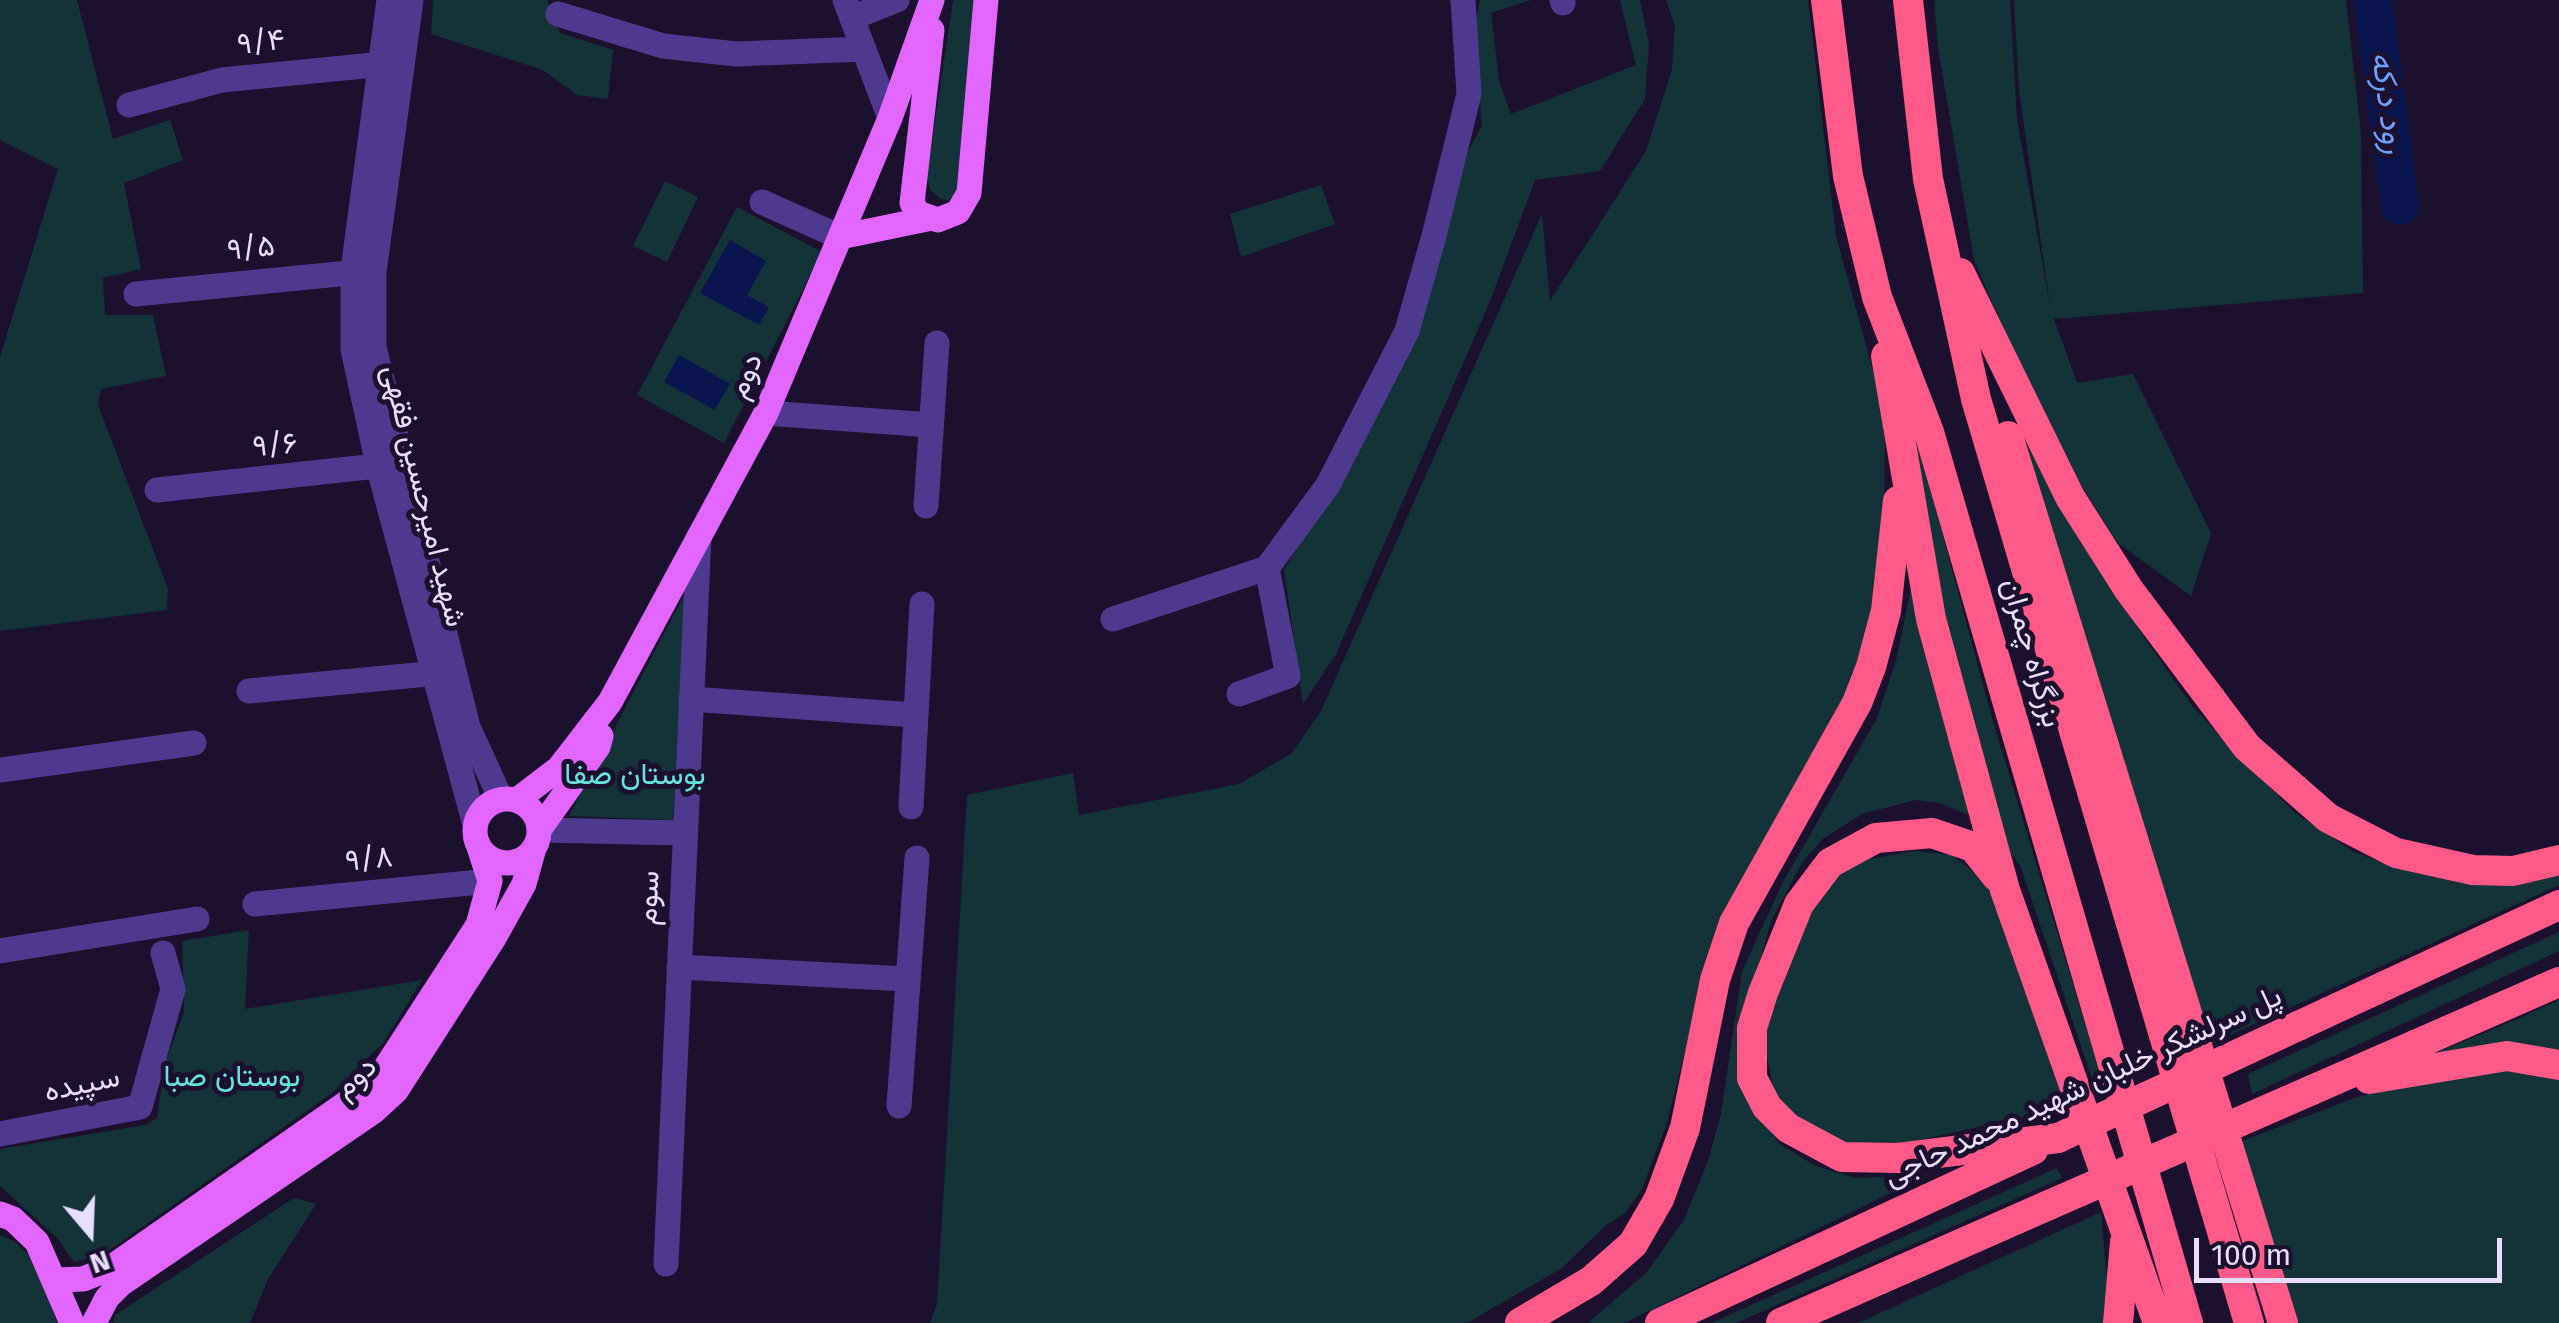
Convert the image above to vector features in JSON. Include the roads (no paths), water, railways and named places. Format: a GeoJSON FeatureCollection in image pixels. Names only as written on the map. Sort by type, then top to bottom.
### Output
{"type":"FeatureCollection","features":[{"type":"Feature","properties":{"kind":"highway","name":"بزرگراه چمران"},"geometry":{"type":"LineString","coordinates":[[1826,0],[1848,176],[1877,297],[1929,432],[2188,1323]]}},
{"type":"Feature","properties":{"kind":"highway","name":"بزرگراه چمران"},"geometry":{"type":"LineString","coordinates":[[1908,0],[1937,225],[1976,399],[2249,1323]]}},
{"type":"Feature","properties":{"kind":"highway"},"geometry":{"type":"LineString","coordinates":[[1937,225],[2070,498],[2128,590],[2248,747],[2328,818],[2396,853],[2473,870],[2513,871],[2559,860]]}},
{"type":"Feature","properties":{"kind":"highway"},"geometry":{"type":"LineString","coordinates":[[1937,225],[2007,432],[2283,1323]]}},
{"type":"Feature","properties":{"kind":"highway"},"geometry":{"type":"LineString","coordinates":[[1877,297],[1931,619],[2005,890],[2158,1323]]}},
{"type":"Feature","properties":{"kind":"highway"},"geometry":{"type":"LineString","coordinates":[[1520,1323],[1591,1281],[1633,1244],[1660,1200],[1685,1128],[1715,980],[1734,922],[1857,704],[1872,666],[1896,546],[1898,428]]}},
{"type":"Feature","properties":{"kind":"highway"},"geometry":{"type":"LineString","coordinates":[[2005,890],[1973,847],[1932,833],[1876,838],[1830,863],[1798,904],[1762,992],[1752,1028],[1752,1078],[1767,1107],[1788,1128],[1842,1157],[1898,1158],[2058,1138]]}},
{"type":"Feature","properties":{"kind":"highway","name":"پل سرلشکر خلبان شهید محمد حاجی"},"geometry":{"type":"LineString","coordinates":[[1660,1323],[2547,910]]}},
{"type":"Feature","properties":{"kind":"highway"},"geometry":{"type":"LineString","coordinates":[[1781,1323],[2559,982]]}},
{"type":"Feature","properties":{"kind":"highway"},"geometry":{"type":"LineString","coordinates":[[2312,1090],[2507,1056],[2559,1064]]}},
{"type":"Feature","properties":{"kind":"highway"},"geometry":{"type":"LineString","coordinates":[[2118,1323],[2126,1234]]}},
{"type":"Feature","properties":{"kind":"main road","name":"دوم"},"geometry":{"type":"LineString","coordinates":[[509,800],[559,768],[610,702],[766,413],[890,118],[934,0]]}},
{"type":"Feature","properties":{"kind":"main road"},"geometry":{"type":"LineString","coordinates":[[927,219],[912,203],[934,0]]}},
{"type":"Feature","properties":{"kind":"main road"},"geometry":{"type":"LineString","coordinates":[[840,237],[949,218],[966,203],[986,0]]}},
{"type":"Feature","properties":{"kind":"main road","name":"دوم"},"geometry":{"type":"LineString","coordinates":[[94,1323],[107,1298],[122,1284],[373,1112],[396,1091],[428,1046],[524,884],[536,839],[598,747],[610,702]]}},
{"type":"Feature","properties":{"kind":"main road"},"geometry":{"type":"LineString","coordinates":[[477,834],[501,862],[520,860],[536,839],[535,815],[509,800],[484,808],[477,834],[490,881]]}},
{"type":"Feature","properties":{"kind":"main road","name":"دوم"},"geometry":{"type":"LineString","coordinates":[[57,1280],[83,1278],[109,1269],[362,1092],[406,1040],[478,925],[490,881]]}},
{"type":"Feature","properties":{"kind":"main road"},"geometry":{"type":"LineString","coordinates":[[0,1214],[13,1220],[37,1242],[57,1280],[72,1323]]}},
{"type":"Feature","properties":{"kind":"street","name":"شهید امیرحسین فقهی"},"geometry":{"type":"LineString","coordinates":[[389,0],[393,63]]}},
{"type":"Feature","properties":{"kind":"street","name":"شهید امیرحسین فقهی"},"geometry":{"type":"LineString","coordinates":[[410,0],[393,63],[363,271],[389,466],[445,672],[477,834]]}},
{"type":"Feature","properties":{"kind":"street"},"geometry":{"type":"LineString","coordinates":[[890,118],[848,9],[897,0]]}},
{"type":"Feature","properties":{"kind":"street"},"geometry":{"type":"LineString","coordinates":[[1113,618],[1268,568],[1328,485],[1407,331],[1469,94],[1464,0]]}},
{"type":"Feature","properties":{"kind":"street"},"geometry":{"type":"LineString","coordinates":[[558,14],[662,46],[736,54],[864,49]]}},
{"type":"Feature","properties":{"kind":"street","name":"۹/۴"},"geometry":{"type":"LineString","coordinates":[[129,105],[222,80],[393,63]]}},
{"type":"Feature","properties":{"kind":"street"},"geometry":{"type":"LineString","coordinates":[[762,202],[840,237]]}},
{"type":"Feature","properties":{"kind":"street","name":"۹/۵"},"geometry":{"type":"LineString","coordinates":[[136,294],[363,271]]}},
{"type":"Feature","properties":{"kind":"street"},"geometry":{"type":"LineString","coordinates":[[926,506],[937,343]]}},
{"type":"Feature","properties":{"kind":"street"},"geometry":{"type":"LineString","coordinates":[[766,413],[931,425]]}},
{"type":"Feature","properties":{"kind":"street","name":"۹/۶"},"geometry":{"type":"LineString","coordinates":[[156,490],[389,466]]}},
{"type":"Feature","properties":{"kind":"street","name":"سوم"},"geometry":{"type":"LineString","coordinates":[[666,1264],[698,536]]}},
{"type":"Feature","properties":{"kind":"street"},"geometry":{"type":"LineString","coordinates":[[1239,694],[1288,676],[1268,568]]}},
{"type":"Feature","properties":{"kind":"street"},"geometry":{"type":"LineString","coordinates":[[911,807],[922,604]]}},
{"type":"Feature","properties":{"kind":"street","name":"شهید امیرحسین فقهی"},"geometry":{"type":"LineString","coordinates":[[445,672],[468,727],[509,800]]}},
{"type":"Feature","properties":{"kind":"street"},"geometry":{"type":"LineString","coordinates":[[249,691],[445,672]]}},
{"type":"Feature","properties":{"kind":"street"},"geometry":{"type":"LineString","coordinates":[[691,699],[914,714]]}},
{"type":"Feature","properties":{"kind":"street"},"geometry":{"type":"LineString","coordinates":[[0,770],[194,743]]}},
{"type":"Feature","properties":{"kind":"street"},"geometry":{"type":"LineString","coordinates":[[536,839],[685,833]]}},
{"type":"Feature","properties":{"kind":"street"},"geometry":{"type":"LineString","coordinates":[[899,1106],[916,858]]}},
{"type":"Feature","properties":{"kind":"street","name":"۹/۸"},"geometry":{"type":"LineString","coordinates":[[255,904],[490,881]]}},
{"type":"Feature","properties":{"kind":"street"},"geometry":{"type":"LineString","coordinates":[[0,951],[197,919]]}},
{"type":"Feature","properties":{"kind":"street","name":"سپیده"},"geometry":{"type":"LineString","coordinates":[[0,1134],[140,1107],[173,989],[163,953]]}},
{"type":"Feature","properties":{"kind":"street"},"geometry":{"type":"LineString","coordinates":[[679,967],[906,979]]}},
{"type":"Feature","properties":{"kind":"waterway","name":"رود درکه"},"geometry":{"type":"LineString","coordinates":[[2373,0],[2400,206]]}},
{"type":"Feature","properties":{"kind":"park label","name":"بوستان صفا"},"geometry":{"type":"Point","coordinates":[635,776]}},
{"type":"Feature","properties":{"kind":"park label","name":"بوستان صبا"},"geometry":{"type":"Point","coordinates":[232,1078]}}]}
